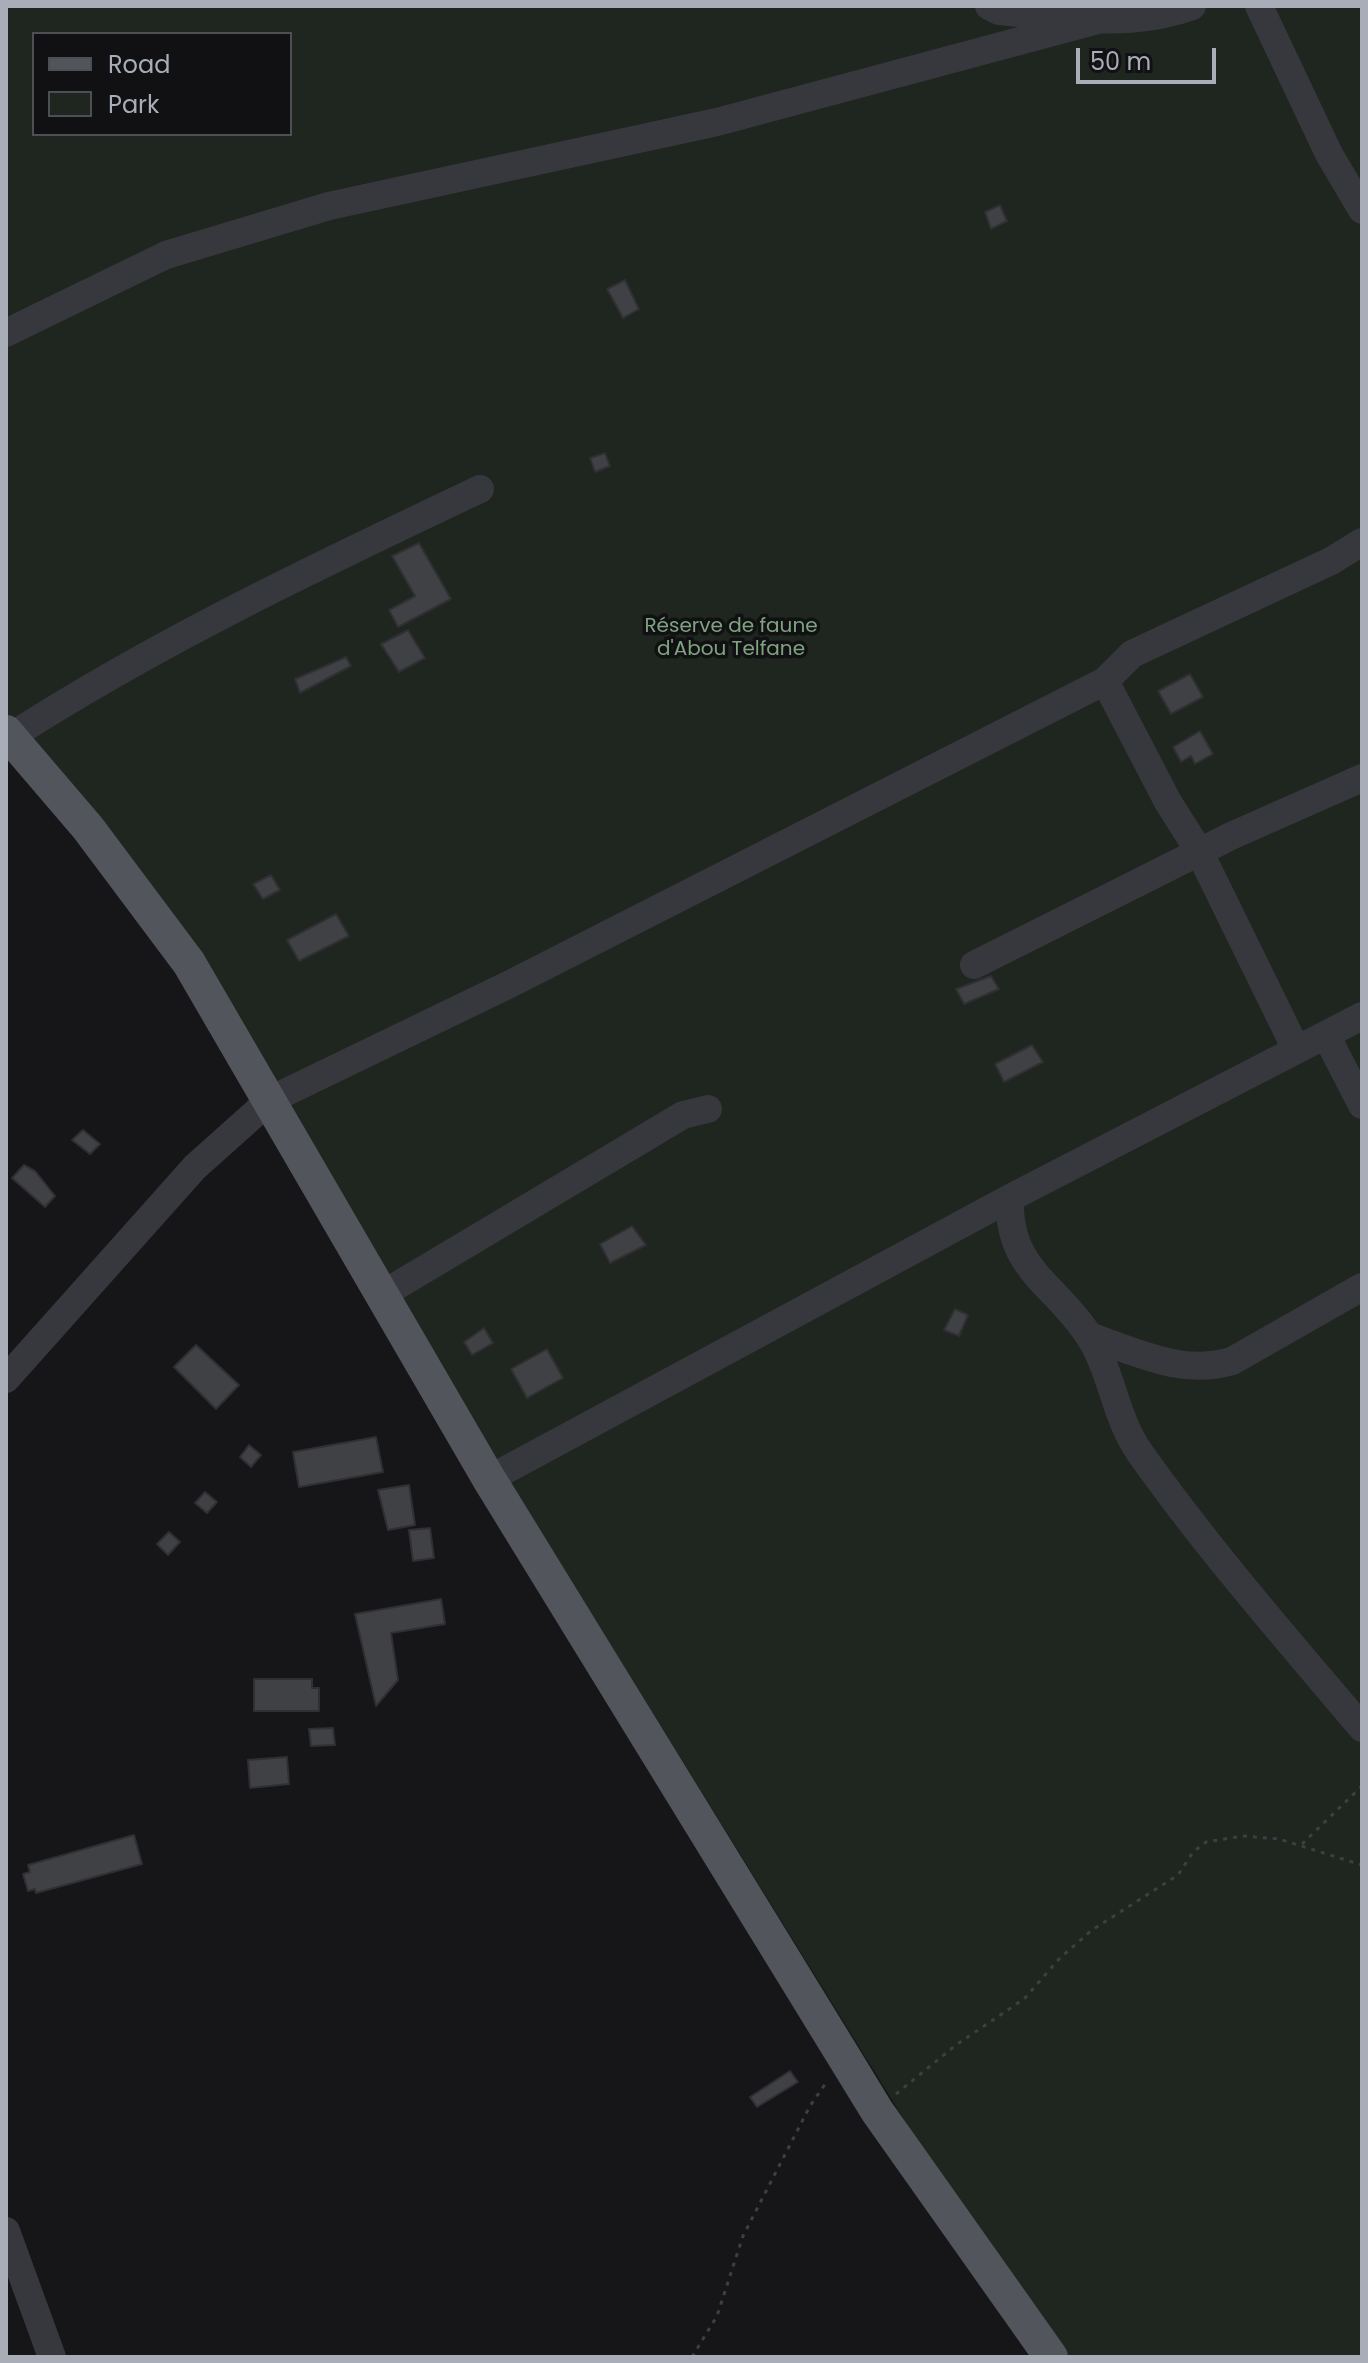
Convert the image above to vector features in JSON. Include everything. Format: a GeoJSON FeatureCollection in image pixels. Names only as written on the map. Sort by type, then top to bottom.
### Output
{"type":"FeatureCollection","features":[{"type":"Feature","properties":{"kind":"main road"},"geometry":{"type":"LineString","coordinates":[[8,735],[88,828],[169,934],[270,1100],[489,1479],[877,2111],[1051,2357]]}},
{"type":"Feature","properties":{"kind":"street"},"geometry":{"type":"LineString","coordinates":[[989,6],[999,11],[1123,22],[1164,16],[1192,6]]}},
{"type":"Feature","properties":{"kind":"street"},"geometry":{"type":"LineString","coordinates":[[1259,6],[1329,154],[1362,210]]}},
{"type":"Feature","properties":{"kind":"street"},"geometry":{"type":"LineString","coordinates":[[6,333],[166,255],[329,206],[717,122],[1098,20]]}},
{"type":"Feature","properties":{"kind":"street"},"geometry":{"type":"LineString","coordinates":[[8,735],[203,625],[480,489]]}},
{"type":"Feature","properties":{"kind":"street"},"geometry":{"type":"LineString","coordinates":[[6,1379],[195,1167],[270,1100],[510,984],[1105,681],[1132,654],[1331,561],[1362,542]]}},
{"type":"Feature","properties":{"kind":"street"},"geometry":{"type":"LineString","coordinates":[[1105,681],[1168,802],[1199,851],[1296,1049]]}},
{"type":"Feature","properties":{"kind":"street"},"geometry":{"type":"LineString","coordinates":[[974,965],[1199,851],[1362,778]]}},
{"type":"Feature","properties":{"kind":"street"},"geometry":{"type":"LineString","coordinates":[[489,1479],[1010,1198],[1362,1016]]}},
{"type":"Feature","properties":{"kind":"street"},"geometry":{"type":"LineString","coordinates":[[1326,1035],[1362,1105]]}},
{"type":"Feature","properties":{"kind":"street"},"geometry":{"type":"LineString","coordinates":[[383,1294],[683,1115],[708,1109]]}},
{"type":"Feature","properties":{"kind":"street"},"geometry":{"type":"LineString","coordinates":[[1010,1198],[1009,1219],[1018,1252],[1089,1336],[1139,1452],[1233,1574],[1362,1728]]}},
{"type":"Feature","properties":{"kind":"street"},"geometry":{"type":"LineString","coordinates":[[1089,1336],[1175,1366],[1219,1365],[1232,1361],[1362,1287]]}},
{"type":"Feature","properties":{"kind":"street"},"geometry":{"type":"LineString","coordinates":[[6,2231],[52,2357]]}},
{"type":"Feature","properties":{"kind":"path"},"geometry":{"type":"LineString","coordinates":[[1302,1844],[1362,1786]]}},
{"type":"Feature","properties":{"kind":"path"},"geometry":{"type":"LineString","coordinates":[[877,2111],[956,2045],[1015,2006],[1092,1930],[1178,1875],[1193,1852],[1206,1842],[1243,1836],[1302,1844],[1362,1865]]}},
{"type":"Feature","properties":{"kind":"path"},"geometry":{"type":"LineString","coordinates":[[692,2357],[717,2316],[743,2236],[810,2106],[844,2057]]}},
{"type":"Feature","properties":{"kind":"green space","name":"Réserve de faune d'Abou Telfane"},"geometry":{"type":"Polygon","coordinates":[[[6,6],[1362,6],[1362,2357],[1051,2357],[189,963],[6,733],[6,6]]]}},
{"type":"Feature","properties":{"kind":"building"},"geometry":{"type":"Polygon","coordinates":[[[1000,205],[1007,221],[991,229],[985,212],[1000,205]]]}},
{"type":"Feature","properties":{"kind":"building"},"geometry":{"type":"Polygon","coordinates":[[[625,280],[639,309],[623,318],[607,289],[625,280]]]}},
{"type":"Feature","properties":{"kind":"building"},"geometry":{"type":"Polygon","coordinates":[[[605,453],[610,466],[595,472],[590,458],[605,453]]]}},
{"type":"Feature","properties":{"kind":"building"},"geometry":{"type":"Polygon","coordinates":[[[419,543],[451,599],[398,627],[389,610],[415,596],[392,556],[419,543]]]}},
{"type":"Feature","properties":{"kind":"building"},"geometry":{"type":"Polygon","coordinates":[[[408,630],[425,658],[399,672],[381,644],[408,630]]]}},
{"type":"Feature","properties":{"kind":"building"},"geometry":{"type":"Polygon","coordinates":[[[346,657],[351,666],[300,693],[295,679],[346,657]]]}},
{"type":"Feature","properties":{"kind":"building"},"geometry":{"type":"Polygon","coordinates":[[[1190,674],[1203,697],[1171,714],[1158,691],[1190,674]]]}},
{"type":"Feature","properties":{"kind":"building"},"geometry":{"type":"Polygon","coordinates":[[[1200,731],[1213,754],[1195,764],[1191,756],[1181,762],[1173,747],[1200,731]]]}},
{"type":"Feature","properties":{"kind":"building"},"geometry":{"type":"Polygon","coordinates":[[[271,875],[280,890],[263,899],[253,884],[271,875]]]}},
{"type":"Feature","properties":{"kind":"building"},"geometry":{"type":"Polygon","coordinates":[[[336,914],[349,936],[299,961],[287,940],[336,914]]]}},
{"type":"Feature","properties":{"kind":"building"},"geometry":{"type":"Polygon","coordinates":[[[991,976],[999,989],[964,1004],[956,989],[991,976]]]}},
{"type":"Feature","properties":{"kind":"building"},"geometry":{"type":"Polygon","coordinates":[[[1032,1045],[1043,1062],[1004,1082],[995,1064],[1032,1045]]]}},
{"type":"Feature","properties":{"kind":"building"},"geometry":{"type":"Polygon","coordinates":[[[83,1130],[100,1144],[90,1154],[72,1140],[83,1130]]]}},
{"type":"Feature","properties":{"kind":"building"},"geometry":{"type":"Polygon","coordinates":[[[24,1165],[35,1171],[55,1196],[45,1207],[12,1178],[24,1165]]]}},
{"type":"Feature","properties":{"kind":"building"},"geometry":{"type":"Polygon","coordinates":[[[632,1226],[646,1245],[610,1263],[600,1244],[632,1226]]]}},
{"type":"Feature","properties":{"kind":"building"},"geometry":{"type":"Polygon","coordinates":[[[955,1309],[968,1315],[959,1336],[944,1330],[955,1309]]]}},
{"type":"Feature","properties":{"kind":"building"},"geometry":{"type":"Polygon","coordinates":[[[484,1328],[493,1343],[472,1355],[464,1342],[484,1328]]]}},
{"type":"Feature","properties":{"kind":"building"},"geometry":{"type":"Polygon","coordinates":[[[196,1345],[239,1385],[216,1409],[174,1367],[196,1345]]]}},
{"type":"Feature","properties":{"kind":"building"},"geometry":{"type":"Polygon","coordinates":[[[547,1349],[563,1378],[527,1398],[511,1369],[547,1349]]]}},
{"type":"Feature","properties":{"kind":"building"},"geometry":{"type":"Polygon","coordinates":[[[376,1437],[383,1472],[299,1487],[293,1452],[376,1437]]]}},
{"type":"Feature","properties":{"kind":"building"},"geometry":{"type":"Polygon","coordinates":[[[249,1445],[261,1455],[251,1467],[240,1457],[249,1445]]]}},
{"type":"Feature","properties":{"kind":"building"},"geometry":{"type":"Polygon","coordinates":[[[409,1485],[415,1525],[388,1530],[378,1490],[409,1485]]]}},
{"type":"Feature","properties":{"kind":"building"},"geometry":{"type":"Polygon","coordinates":[[[205,1492],[217,1502],[207,1513],[195,1503],[205,1492]]]}},
{"type":"Feature","properties":{"kind":"building"},"geometry":{"type":"Polygon","coordinates":[[[430,1528],[434,1558],[413,1561],[409,1530],[430,1528]]]}},
{"type":"Feature","properties":{"kind":"building"},"geometry":{"type":"Polygon","coordinates":[[[169,1532],[180,1542],[168,1555],[157,1544],[169,1532]]]}},
{"type":"Feature","properties":{"kind":"building"},"geometry":{"type":"Polygon","coordinates":[[[441,1599],[445,1624],[391,1633],[398,1680],[376,1706],[355,1614],[441,1599]]]}},
{"type":"Feature","properties":{"kind":"building"},"geometry":{"type":"Polygon","coordinates":[[[254,1679],[312,1679],[312,1688],[319,1688],[319,1711],[254,1711],[254,1679]]]}},
{"type":"Feature","properties":{"kind":"building"},"geometry":{"type":"Polygon","coordinates":[[[333,1728],[335,1745],[311,1746],[309,1729],[333,1728]]]}},
{"type":"Feature","properties":{"kind":"building"},"geometry":{"type":"Polygon","coordinates":[[[287,1757],[289,1784],[250,1788],[248,1760],[287,1757]]]}},
{"type":"Feature","properties":{"kind":"building"},"geometry":{"type":"Polygon","coordinates":[[[134,1835],[142,1864],[36,1893],[35,1889],[28,1891],[23,1874],[30,1872],[28,1865],[134,1835]]]}},
{"type":"Feature","properties":{"kind":"building"},"geometry":{"type":"Polygon","coordinates":[[[790,2071],[798,2082],[757,2107],[750,2097],[790,2071]]]}}]}
